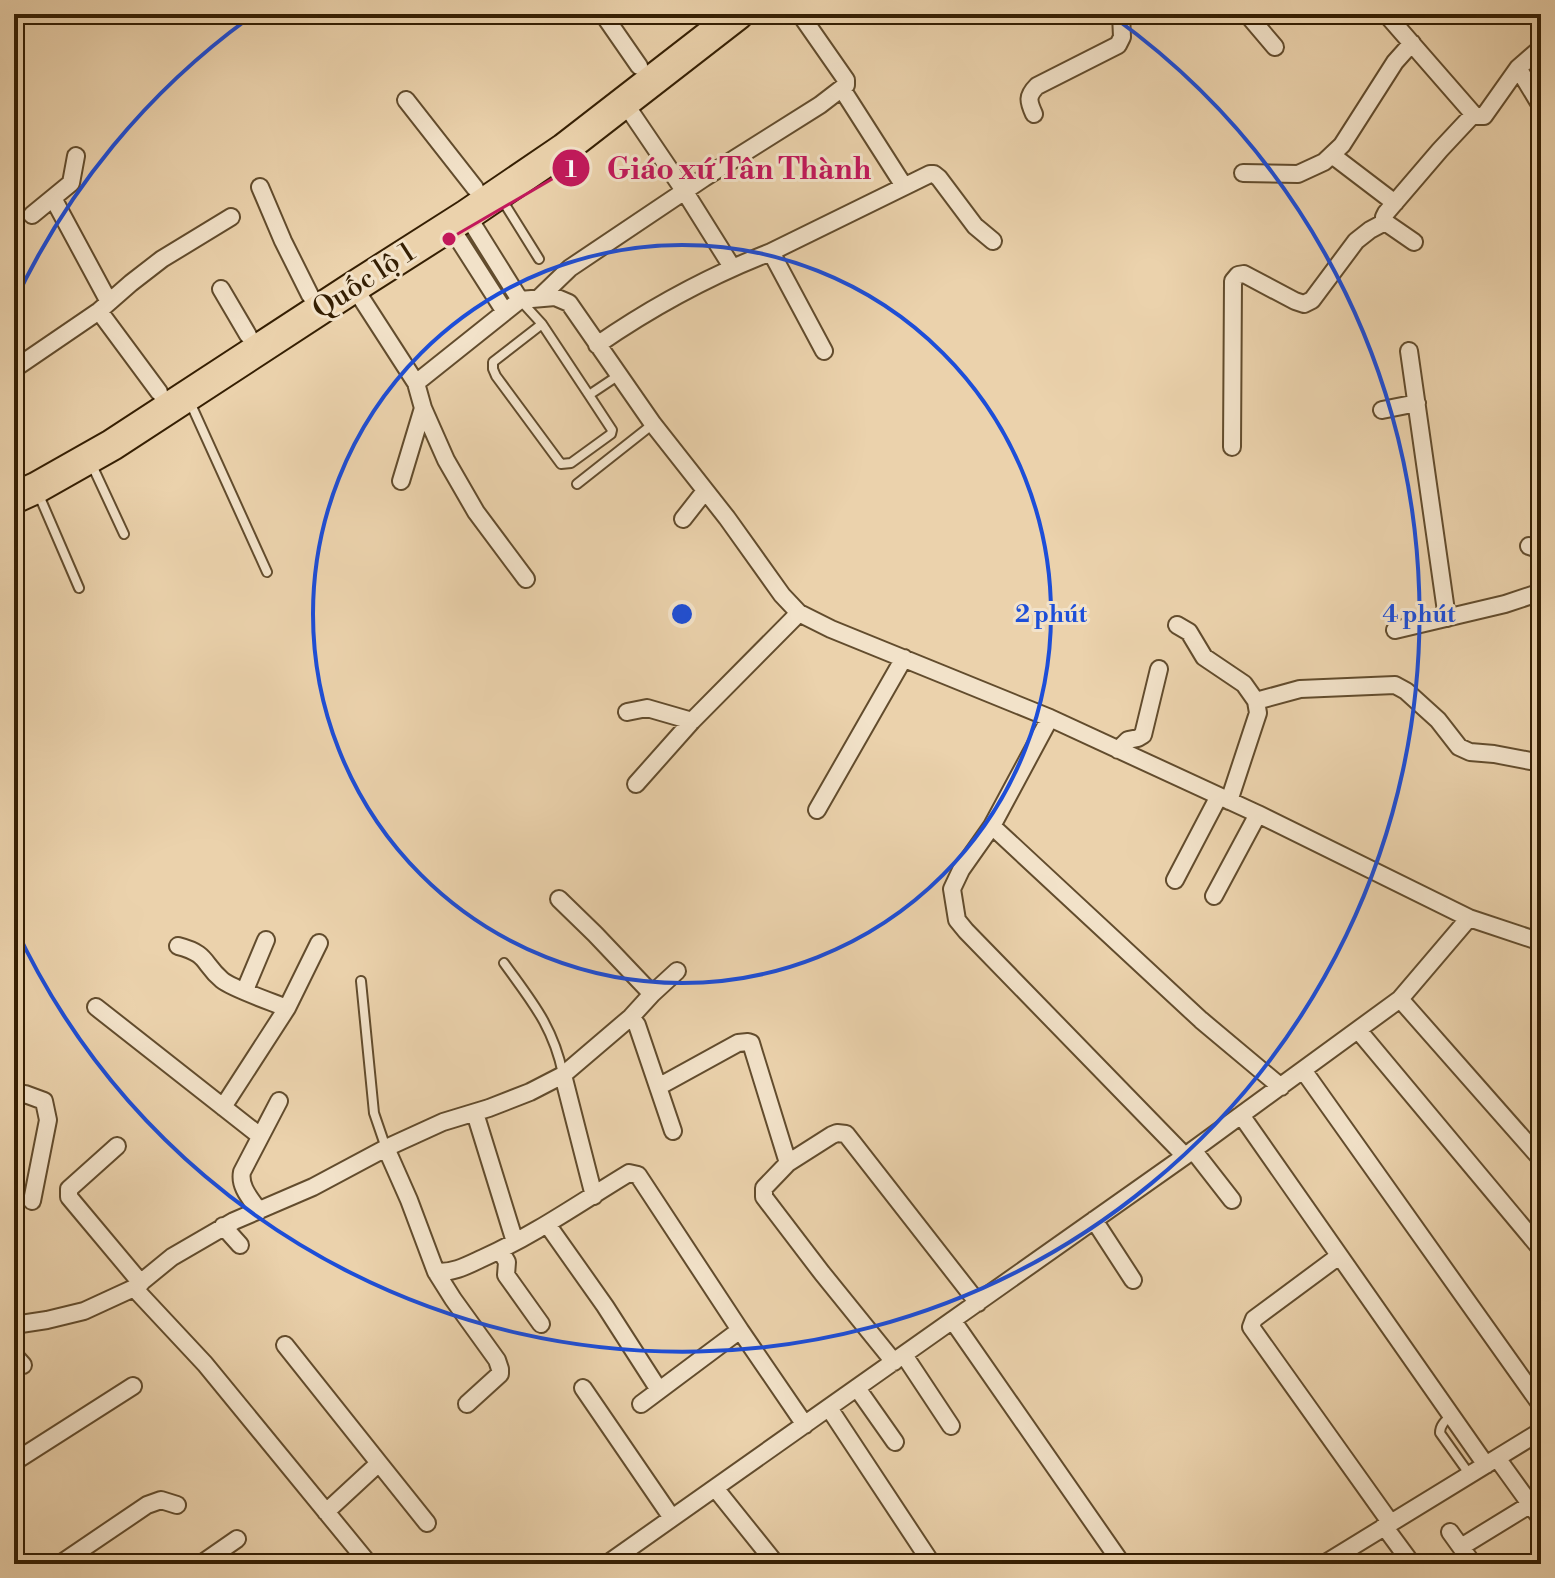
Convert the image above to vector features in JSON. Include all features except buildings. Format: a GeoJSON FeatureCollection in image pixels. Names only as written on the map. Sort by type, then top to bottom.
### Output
{"type":"FeatureCollection","features":[{"type":"Feature","properties":{"kind":"highway","name":"Quốc lộ 1"},"geometry":{"type":"LineString","coordinates":[[21,488],[89,458],[248,335],[310,295],[473,206],[561,127],[706,14]]}},
{"type":"Feature","properties":{"kind":"highway","name":"Quốc lộ 1"},"geometry":{"type":"LineString","coordinates":[[21,488],[23,473],[173,394],[354,287],[564,149],[738,14]]}},
{"type":"Feature","properties":{"kind":"street"},"geometry":{"type":"LineString","coordinates":[[603,14],[639,66]]}},
{"type":"Feature","properties":{"kind":"street"},"geometry":{"type":"LineString","coordinates":[[540,297],[570,268],[846,85],[846,80],[800,14]]}},
{"type":"Feature","properties":{"kind":"street"},"geometry":{"type":"LineString","coordinates":[[1034,114],[1028,101],[1037,86],[1118,45],[1122,37],[1121,14]]}},
{"type":"Feature","properties":{"kind":"street"},"geometry":{"type":"LineString","coordinates":[[1247,14],[1275,47]]}},
{"type":"Feature","properties":{"kind":"street"},"geometry":{"type":"LineString","coordinates":[[1386,14],[1475,116]]}},
{"type":"Feature","properties":{"kind":"street"},"geometry":{"type":"LineString","coordinates":[[1243,173],[1298,174],[1324,162],[1356,123],[1395,62],[1412,43]]}},
{"type":"Feature","properties":{"kind":"street"},"geometry":{"type":"LineString","coordinates":[[1385,222],[1386,213],[1440,150],[1469,119],[1484,116],[1518,68],[1541,48]]}},
{"type":"Feature","properties":{"kind":"street"},"geometry":{"type":"LineString","coordinates":[[1518,68],[1541,106]]}},
{"type":"Feature","properties":{"kind":"street"},"geometry":{"type":"LineString","coordinates":[[842,89],[904,186]]}},
{"type":"Feature","properties":{"kind":"street"},"geometry":{"type":"LineString","coordinates":[[406,100],[473,206],[520,300]]}},
{"type":"Feature","properties":{"kind":"street"},"geometry":{"type":"LineString","coordinates":[[624,102],[732,267]]}},
{"type":"Feature","properties":{"kind":"street"},"geometry":{"type":"LineString","coordinates":[[1332,155],[1395,203]]}},
{"type":"Feature","properties":{"kind":"street"},"geometry":{"type":"LineString","coordinates":[[32,215],[71,183],[76,156]]}},
{"type":"Feature","properties":{"kind":"street"},"geometry":{"type":"LineString","coordinates":[[597,345],[659,304],[930,174],[934,174],[975,226],[993,241]]}},
{"type":"Feature","properties":{"kind":"street"},"geometry":{"type":"LineString","coordinates":[[260,187],[310,295]]}},
{"type":"Feature","properties":{"kind":"street"},"geometry":{"type":"LineString","coordinates":[[53,198],[104,307],[173,394]]}},
{"type":"Feature","properties":{"kind":"street"},"geometry":{"type":"LineString","coordinates":[[473,206],[505,312]]}},
{"type":"Feature","properties":{"kind":"street"},"geometry":{"type":"LineString","coordinates":[[14,369],[104,307],[162,259],[231,217]]}},
{"type":"Feature","properties":{"kind":"street"},"geometry":{"type":"LineString","coordinates":[[1385,222],[1414,242]]}},
{"type":"Feature","properties":{"kind":"street"},"geometry":{"type":"LineString","coordinates":[[1232,447],[1233,281],[1244,274],[1304,304],[1312,300],[1356,241],[1385,222]]}},
{"type":"Feature","properties":{"kind":"street"},"geometry":{"type":"LineString","coordinates":[[771,252],[824,351]]}},
{"type":"Feature","properties":{"kind":"street"},"geometry":{"type":"LineString","coordinates":[[354,287],[416,383],[423,408],[446,460],[476,512],[526,579]]}},
{"type":"Feature","properties":{"kind":"street"},"geometry":{"type":"LineString","coordinates":[[221,289],[248,335]]}},
{"type":"Feature","properties":{"kind":"street"},"geometry":{"type":"LineString","coordinates":[[416,383],[520,300],[555,297],[569,303],[653,424],[782,595],[799,613],[823,626],[1050,718],[1258,814],[1469,918],[1541,942]]}},
{"type":"Feature","properties":{"kind":"street"},"geometry":{"type":"LineString","coordinates":[[1409,351],[1447,618]]}},
{"type":"Feature","properties":{"kind":"street"},"geometry":{"type":"LineString","coordinates":[[1382,410],[1417,403]]}},
{"type":"Feature","properties":{"kind":"street"},"geometry":{"type":"LineString","coordinates":[[401,481],[423,408]]}},
{"type":"Feature","properties":{"kind":"street"},"geometry":{"type":"LineString","coordinates":[[683,519],[705,491]]}},
{"type":"Feature","properties":{"kind":"street"},"geometry":{"type":"LineString","coordinates":[[1395,630],[1505,604],[1541,592]]}},
{"type":"Feature","properties":{"kind":"street"},"geometry":{"type":"LineString","coordinates":[[636,784],[692,721],[799,613]]}},
{"type":"Feature","properties":{"kind":"street"},"geometry":{"type":"LineString","coordinates":[[1175,880],[1224,798],[1258,713],[1256,701],[1244,684],[1204,657],[1189,632],[1177,625]]}},
{"type":"Feature","properties":{"kind":"street"},"geometry":{"type":"LineString","coordinates":[[817,810],[904,658]]}},
{"type":"Feature","properties":{"kind":"street"},"geometry":{"type":"LineString","coordinates":[[1118,750],[1128,740],[1143,735],[1159,669]]}},
{"type":"Feature","properties":{"kind":"street"},"geometry":{"type":"LineString","coordinates":[[1256,701],[1300,689],[1395,685],[1438,720],[1459,747],[1470,752],[1541,763]]}},
{"type":"Feature","properties":{"kind":"street"},"geometry":{"type":"LineString","coordinates":[[627,712],[647,708],[692,721]]}},
{"type":"Feature","properties":{"kind":"street"},"geometry":{"type":"LineString","coordinates":[[1050,718],[992,826],[961,870],[952,889],[957,920],[1232,1200]]}},
{"type":"Feature","properties":{"kind":"street"},"geometry":{"type":"LineString","coordinates":[[1214,896],[1258,814]]}},
{"type":"Feature","properties":{"kind":"street"},"geometry":{"type":"LineString","coordinates":[[992,826],[1201,1020],[1281,1087]]}},
{"type":"Feature","properties":{"kind":"street"},"geometry":{"type":"LineString","coordinates":[[559,899],[652,994]]}},
{"type":"Feature","properties":{"kind":"street"},"geometry":{"type":"LineString","coordinates":[[615,1562],[672,1518],[1189,1153],[1400,999],[1469,918]]}},
{"type":"Feature","properties":{"kind":"street"},"geometry":{"type":"LineString","coordinates":[[245,990],[266,940]]}},
{"type":"Feature","properties":{"kind":"street"},"geometry":{"type":"LineString","coordinates":[[223,1107],[287,1008],[319,943]]}},
{"type":"Feature","properties":{"kind":"street"},"geometry":{"type":"LineString","coordinates":[[178,946],[196,952],[222,980],[287,1008]]}},
{"type":"Feature","properties":{"kind":"street"},"geometry":{"type":"LineString","coordinates":[[14,1325],[84,1311],[138,1286],[172,1257],[223,1226],[313,1187],[443,1122],[530,1092],[563,1075],[631,1017],[677,971]]}},
{"type":"Feature","properties":{"kind":"street"},"geometry":{"type":"LineString","coordinates":[[1400,999],[1541,1159]]}},
{"type":"Feature","properties":{"kind":"street"},"geometry":{"type":"LineString","coordinates":[[96,1007],[260,1136]]}},
{"type":"Feature","properties":{"kind":"street"},"geometry":{"type":"LineString","coordinates":[[631,1017],[637,1025],[673,1131]]}},
{"type":"Feature","properties":{"kind":"street"},"geometry":{"type":"LineString","coordinates":[[1358,1030],[1541,1249]]}},
{"type":"Feature","properties":{"kind":"street"},"geometry":{"type":"LineString","coordinates":[[658,1087],[738,1043],[751,1043],[788,1163]]}},
{"type":"Feature","properties":{"kind":"street"},"geometry":{"type":"LineString","coordinates":[[1303,1070],[1541,1405]]}},
{"type":"Feature","properties":{"kind":"street"},"geometry":{"type":"LineString","coordinates":[[563,1075],[594,1196]]}},
{"type":"Feature","properties":{"kind":"street"},"geometry":{"type":"LineString","coordinates":[[14,1098],[25,1094],[44,1101],[47,1110],[48,1120],[32,1201]]}},
{"type":"Feature","properties":{"kind":"street"},"geometry":{"type":"LineString","coordinates":[[259,1211],[242,1184],[242,1172],[279,1101]]}},
{"type":"Feature","properties":{"kind":"street"},"geometry":{"type":"LineString","coordinates":[[475,1113],[508,1246],[506,1275],[541,1324]]}},
{"type":"Feature","properties":{"kind":"street"},"geometry":{"type":"LineString","coordinates":[[1241,1115],[1451,1416],[1541,1519]]}},
{"type":"Feature","properties":{"kind":"street"},"geometry":{"type":"LineString","coordinates":[[951,1426],[899,1359],[822,1273],[764,1197],[764,1188],[788,1163],[832,1135],[846,1134],[978,1303]]}},
{"type":"Feature","properties":{"kind":"street"},"geometry":{"type":"LineString","coordinates":[[117,1146],[69,1189],[74,1203],[138,1286],[369,1564]]}},
{"type":"Feature","properties":{"kind":"street"},"geometry":{"type":"LineString","coordinates":[[386,1148],[442,1284],[499,1364],[500,1374],[467,1404]]}},
{"type":"Feature","properties":{"kind":"street"},"geometry":{"type":"LineString","coordinates":[[436,1272],[458,1270],[508,1246],[629,1173],[638,1175],[805,1425]]}},
{"type":"Feature","properties":{"kind":"street"},"geometry":{"type":"LineString","coordinates":[[1094,1220],[1133,1280]]}},
{"type":"Feature","properties":{"kind":"street"},"geometry":{"type":"LineString","coordinates":[[547,1224],[659,1390]]}},
{"type":"Feature","properties":{"kind":"street"},"geometry":{"type":"LineString","coordinates":[[223,1226],[240,1245]]}},
{"type":"Feature","properties":{"kind":"street"},"geometry":{"type":"LineString","coordinates":[[1339,1256],[1254,1319],[1251,1327],[1412,1564]]}},
{"type":"Feature","properties":{"kind":"street"},"geometry":{"type":"LineString","coordinates":[[953,1321],[1122,1564]]}},
{"type":"Feature","properties":{"kind":"street"},"geometry":{"type":"LineString","coordinates":[[641,1404],[740,1330]]}},
{"type":"Feature","properties":{"kind":"street"},"geometry":{"type":"LineString","coordinates":[[285,1345],[427,1523]]}},
{"type":"Feature","properties":{"kind":"street"},"geometry":{"type":"LineString","coordinates":[[14,1462],[133,1386]]}},
{"type":"Feature","properties":{"kind":"street"},"geometry":{"type":"LineString","coordinates":[[583,1388],[672,1518]]}},
{"type":"Feature","properties":{"kind":"street"},"geometry":{"type":"LineString","coordinates":[[857,1388],[895,1442]]}},
{"type":"Feature","properties":{"kind":"street"},"geometry":{"type":"LineString","coordinates":[[829,1408],[932,1564]]}},
{"type":"Feature","properties":{"kind":"street"},"geometry":{"type":"LineString","coordinates":[[1324,1564],[1541,1431]]}},
{"type":"Feature","properties":{"kind":"street"},"geometry":{"type":"LineString","coordinates":[[326,1512],[379,1463]]}},
{"type":"Feature","properties":{"kind":"street"},"geometry":{"type":"LineString","coordinates":[[715,1488],[776,1564]]}},
{"type":"Feature","properties":{"kind":"street"},"geometry":{"type":"LineString","coordinates":[[60,1564],[147,1505],[161,1500],[177,1505]]}},
{"type":"Feature","properties":{"kind":"street"},"geometry":{"type":"LineString","coordinates":[[1461,1547],[1531,1504]]}},
{"type":"Feature","properties":{"kind":"street"},"geometry":{"type":"LineString","coordinates":[[1450,1532],[1473,1564]]}},
{"type":"Feature","properties":{"kind":"street"},"geometry":{"type":"LineString","coordinates":[[201,1564],[237,1539]]}},
{"type":"Feature","properties":{"kind":"lane"},"geometry":{"type":"LineString","coordinates":[[473,206],[539,259]]}},
{"type":"Feature","properties":{"kind":"lane"},"geometry":{"type":"LineString","coordinates":[[520,300],[542,324],[612,430],[611,434],[571,463],[561,464],[493,369],[493,362],[542,324]]}},
{"type":"Feature","properties":{"kind":"lane"},"geometry":{"type":"LineString","coordinates":[[589,395],[619,375]]}},
{"type":"Feature","properties":{"kind":"lane"},"geometry":{"type":"LineString","coordinates":[[173,394],[267,572]]}},
{"type":"Feature","properties":{"kind":"lane"},"geometry":{"type":"LineString","coordinates":[[577,484],[653,424]]}},
{"type":"Feature","properties":{"kind":"lane"},"geometry":{"type":"LineString","coordinates":[[89,458],[124,534]]}},
{"type":"Feature","properties":{"kind":"lane"},"geometry":{"type":"LineString","coordinates":[[21,488],[79,588]]}},
{"type":"Feature","properties":{"kind":"lane"},"geometry":{"type":"LineString","coordinates":[[504,963],[551,1034],[563,1075]]}},
{"type":"Feature","properties":{"kind":"lane"},"geometry":{"type":"LineString","coordinates":[[361,981],[374,1113],[386,1148]]}},
{"type":"Feature","properties":{"kind":"lane"},"geometry":{"type":"LineString","coordinates":[[1451,1416],[1443,1423],[1440,1433],[1470,1475]]}},
{"type":"Feature","properties":{"kind":"place","name":"Giáo xứ Tân Thành"},"geometry":{"type":"Point","coordinates":[449,239]}}]}
